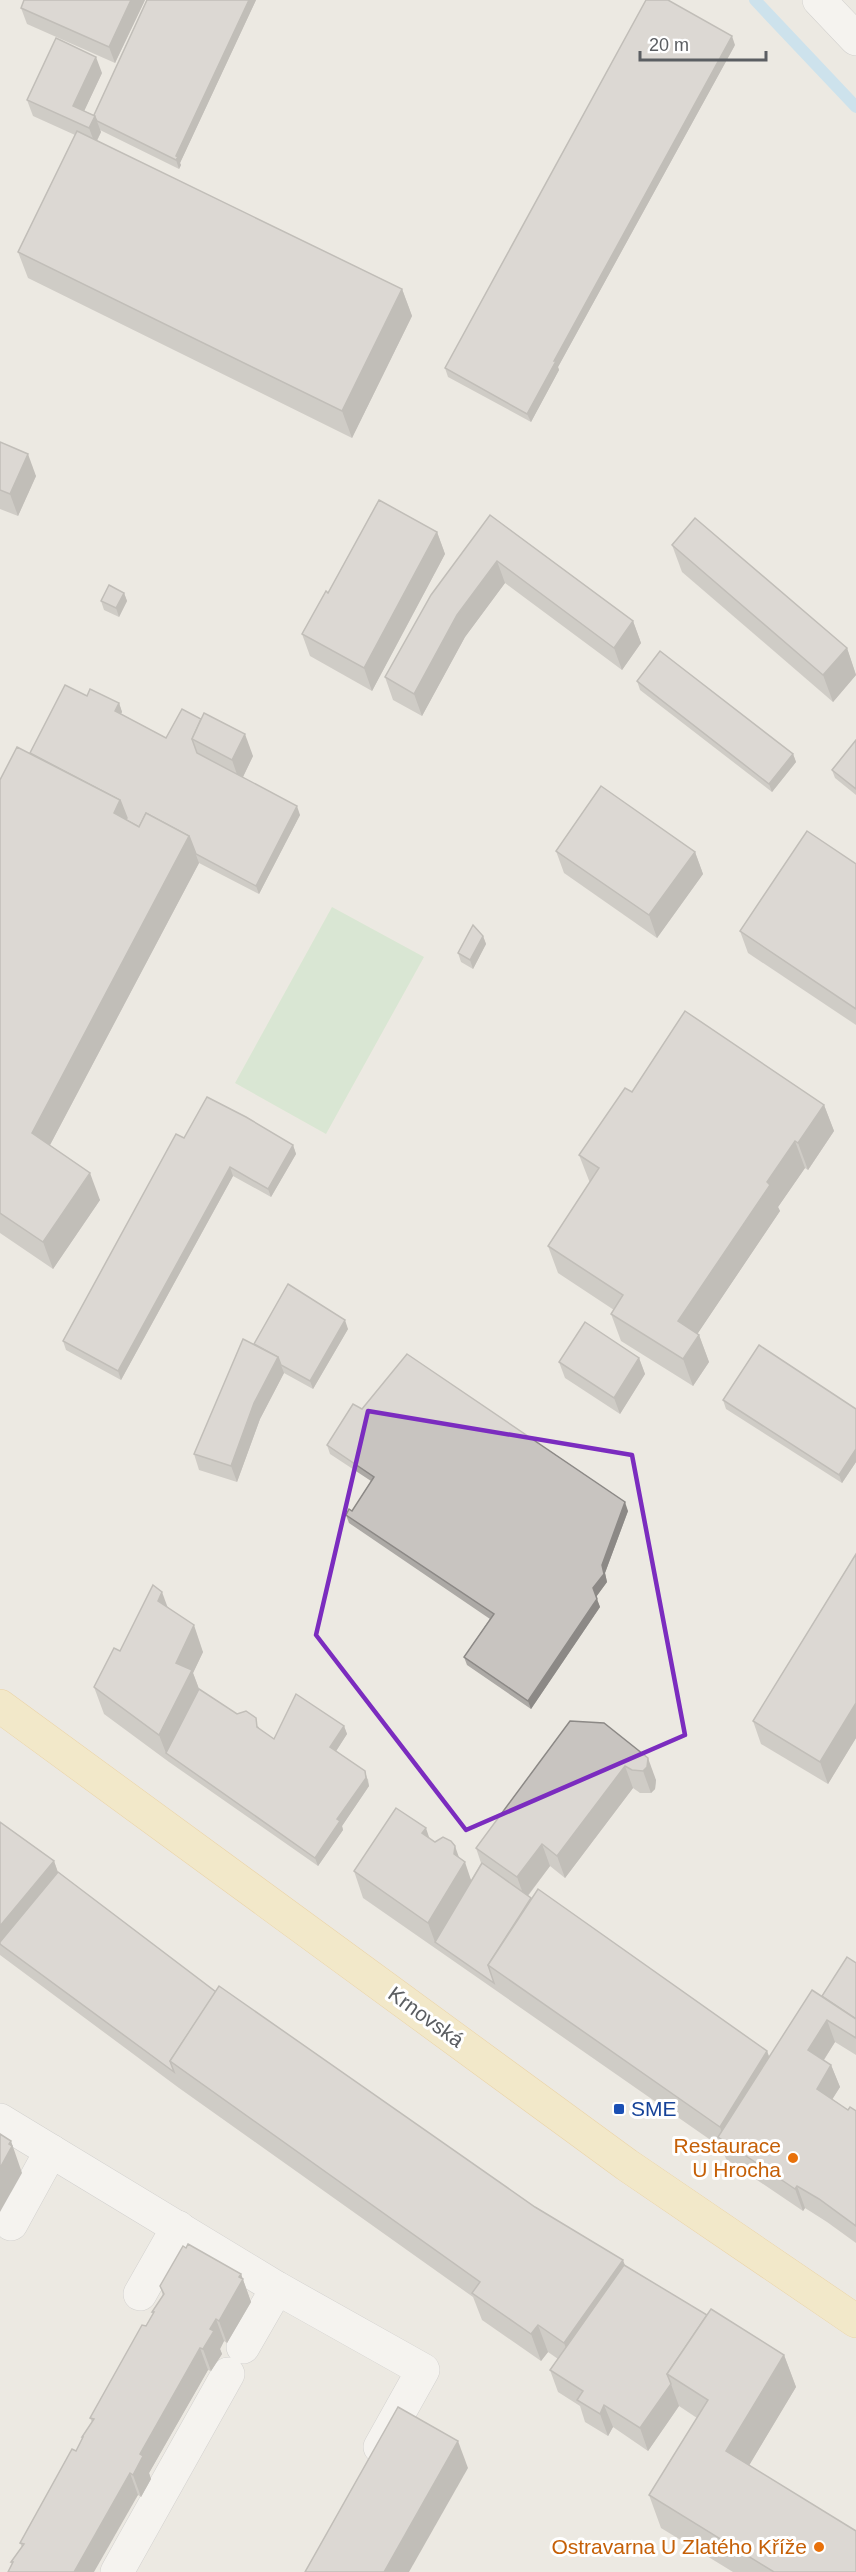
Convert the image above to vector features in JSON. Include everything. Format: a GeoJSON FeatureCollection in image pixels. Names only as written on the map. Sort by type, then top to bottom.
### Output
{"type":"FeatureCollection","features":[{"type":"Feature","properties":{"kind":"main road","name":"Krnovská"},"geometry":{"type":"LineString","coordinates":[[0,1706],[627,2165],[856,2321]]}},
{"type":"Feature","properties":{"kind":"street"},"geometry":{"type":"LineString","coordinates":[[819,0],[856,39]]}},
{"type":"Feature","properties":{"kind":"street"},"geometry":{"type":"LineString","coordinates":[[0,2120],[277,2288],[423,2370],[367,2471]]}},
{"type":"Feature","properties":{"kind":"street"},"geometry":{"type":"LineString","coordinates":[[11,2224],[51,2151]]}},
{"type":"Feature","properties":{"kind":"street"},"geometry":{"type":"LineString","coordinates":[[140,2294],[178,2227]]}},
{"type":"Feature","properties":{"kind":"street"},"geometry":{"type":"LineString","coordinates":[[117,2572],[277,2288]]}},
{"type":"Feature","properties":{"kind":"highlighted area"},"geometry":{"type":"Polygon","coordinates":[[[368,1411],[632,1455],[685,1735],[466,1830],[316,1635],[368,1411]]]}},
{"type":"Feature","properties":{"kind":"green space"},"geometry":{"type":"Polygon","coordinates":[[[332,907],[424,957],[326,1134],[235,1083],[332,907]]]}},
{"type":"Feature","properties":{"kind":"building"},"geometry":{"type":"Polygon","coordinates":[[[24,0],[131,0],[109,47],[21,8],[24,0]]]}},
{"type":"Feature","properties":{"kind":"building"},"geometry":{"type":"Polygon","coordinates":[[[147,0],[249,0],[176,160],[97,121],[94,115],[147,0]]]}},
{"type":"Feature","properties":{"kind":"building"},"geometry":{"type":"Polygon","coordinates":[[[646,0],[668,0],[732,36],[527,414],[445,368],[646,0]]]}},
{"type":"Feature","properties":{"kind":"building"},"geometry":{"type":"Polygon","coordinates":[[[56,38],[96,57],[73,106],[95,116],[89,128],[27,100],[56,38]]]}},
{"type":"Feature","properties":{"kind":"building"},"geometry":{"type":"Polygon","coordinates":[[[77,131],[402,289],[342,411],[18,252],[77,131]]]}},
{"type":"Feature","properties":{"kind":"building"},"geometry":{"type":"Polygon","coordinates":[[[0,442],[28,454],[10,494],[0,490],[0,442]]]}},
{"type":"Feature","properties":{"kind":"building"},"geometry":{"type":"Polygon","coordinates":[[[379,500],[437,532],[364,668],[302,634],[326,591],[328,593],[379,500]]]}},
{"type":"Feature","properties":{"kind":"building"},"geometry":{"type":"Polygon","coordinates":[[[490,515],[633,621],[614,648],[497,561],[457,615],[414,694],[385,677],[431,595],[490,515]]]}},
{"type":"Feature","properties":{"kind":"building"},"geometry":{"type":"Polygon","coordinates":[[[695,518],[847,648],[823,675],[672,545],[695,518]]]}},
{"type":"Feature","properties":{"kind":"building"},"geometry":{"type":"Polygon","coordinates":[[[109,585],[124,593],[116,608],[101,601],[109,585]]]}},
{"type":"Feature","properties":{"kind":"building"},"geometry":{"type":"Polygon","coordinates":[[[660,651],[793,754],[769,784],[637,681],[660,651]]]}},
{"type":"Feature","properties":{"kind":"building"},"geometry":{"type":"Polygon","coordinates":[[[65,685],[87,696],[90,689],[119,703],[115,711],[166,738],[182,709],[201,719],[192,739],[197,753],[297,806],[256,886],[196,854],[189,836],[146,813],[139,827],[126,820],[120,800],[30,753],[65,685]]]}},
{"type":"Feature","properties":{"kind":"building"},"geometry":{"type":"Polygon","coordinates":[[[204,713],[245,734],[232,760],[192,739],[204,713]]]}},
{"type":"Feature","properties":{"kind":"building"},"geometry":{"type":"Polygon","coordinates":[[[856,740],[856,789],[832,770],[856,740]]]}},
{"type":"Feature","properties":{"kind":"building"},"geometry":{"type":"Polygon","coordinates":[[[17,747],[120,800],[114,813],[139,827],[146,813],[189,836],[32,1133],[90,1173],[43,1242],[0,1213],[0,780],[17,747]]]}},
{"type":"Feature","properties":{"kind":"building"},"geometry":{"type":"Polygon","coordinates":[[[601,786],[695,852],[649,915],[556,851],[601,786]]]}},
{"type":"Feature","properties":{"kind":"building"},"geometry":{"type":"Polygon","coordinates":[[[807,831],[856,864],[856,1009],[740,931],[807,831]]]}},
{"type":"Feature","properties":{"kind":"building"},"geometry":{"type":"Polygon","coordinates":[[[473,925],[483,936],[470,960],[458,953],[473,925]]]}},
{"type":"Feature","properties":{"kind":"building"},"geometry":{"type":"Polygon","coordinates":[[[685,1011],[824,1105],[798,1143],[795,1141],[767,1182],[770,1185],[678,1321],[699,1335],[683,1359],[611,1314],[623,1295],[548,1246],[599,1168],[579,1155],[625,1088],[632,1092],[685,1011]]]}},
{"type":"Feature","properties":{"kind":"building"},"geometry":{"type":"Polygon","coordinates":[[[207,1097],[293,1145],[268,1189],[230,1167],[118,1371],[63,1341],[176,1134],[184,1138],[207,1097]]]}},
{"type":"Feature","properties":{"kind":"building"},"geometry":{"type":"Polygon","coordinates":[[[288,1284],[345,1320],[310,1381],[281,1365],[278,1357],[254,1344],[288,1284]]]}},
{"type":"Feature","properties":{"kind":"building"},"geometry":{"type":"Polygon","coordinates":[[[585,1322],[639,1358],[614,1398],[559,1362],[585,1322]]]}},
{"type":"Feature","properties":{"kind":"building"},"geometry":{"type":"Polygon","coordinates":[[[243,1339],[278,1357],[254,1403],[231,1466],[194,1454],[243,1339]]]}},
{"type":"Feature","properties":{"kind":"building"},"geometry":{"type":"Polygon","coordinates":[[[759,1345],[856,1409],[856,1449],[839,1475],[723,1400],[759,1345]]]}},
{"type":"Feature","properties":{"kind":"building"},"geometry":{"type":"Polygon","coordinates":[[[407,1354],[625,1502],[602,1565],[604,1574],[593,1588],[597,1599],[528,1701],[464,1657],[494,1614],[346,1515],[349,1509],[352,1511],[374,1477],[327,1445],[353,1404],[362,1409],[407,1354]]]}},
{"type":"Feature","properties":{"kind":"building"},"geometry":{"type":"Polygon","coordinates":[[[856,1554],[856,1703],[820,1762],[753,1721],[856,1554]]]}},
{"type":"Feature","properties":{"kind":"building"},"geometry":{"type":"Polygon","coordinates":[[[153,1585],[162,1592],[158,1601],[194,1625],[176,1663],[192,1670],[159,1735],[94,1687],[114,1648],[120,1651],[153,1585]]]}},
{"type":"Feature","properties":{"kind":"building"},"geometry":{"type":"Polygon","coordinates":[[[199,1689],[237,1714],[246,1711],[256,1718],[257,1727],[274,1739],[296,1694],[344,1726],[330,1747],[365,1771],[366,1778],[337,1819],[340,1821],[315,1858],[166,1753],[199,1689]]]}},
{"type":"Feature","properties":{"kind":"building"},"geometry":{"type":"Polygon","coordinates":[[[570,1721],[604,1723],[648,1758],[647,1767],[643,1771],[632,1770],[625,1766],[557,1856],[542,1844],[517,1877],[476,1848],[570,1721]]]}},
{"type":"Feature","properties":{"kind":"building"},"geometry":{"type":"Polygon","coordinates":[[[396,1808],[426,1828],[422,1833],[435,1842],[443,1837],[451,1841],[455,1846],[454,1854],[465,1862],[428,1923],[354,1871],[396,1808]]]}},
{"type":"Feature","properties":{"kind":"building"},"geometry":{"type":"Polygon","coordinates":[[[0,1822],[54,1861],[0,1926],[0,1822]]]}},
{"type":"Feature","properties":{"kind":"building"},"geometry":{"type":"Polygon","coordinates":[[[482,1863],[531,1898],[488,1965],[494,1983],[435,1942],[482,1863]]]}},
{"type":"Feature","properties":{"kind":"building"},"geometry":{"type":"Polygon","coordinates":[[[58,1872],[216,1992],[170,2061],[174,2072],[0,1944],[58,1872]]]}},
{"type":"Feature","properties":{"kind":"building"},"geometry":{"type":"Polygon","coordinates":[[[538,1889],[767,2051],[720,2127],[488,1965],[538,1889]]]}},
{"type":"Feature","properties":{"kind":"building"},"geometry":{"type":"Polygon","coordinates":[[[847,1957],[856,1963],[856,2019],[822,1996],[847,1957]]]}},
{"type":"Feature","properties":{"kind":"building"},"geometry":{"type":"Polygon","coordinates":[[[219,1986],[535,2207],[623,2260],[564,2343],[538,2325],[531,2334],[472,2293],[480,2282],[170,2061],[219,1986]]]}},
{"type":"Feature","properties":{"kind":"building"},"geometry":{"type":"Polygon","coordinates":[[[812,1990],[856,2019],[856,2038],[827,2020],[808,2050],[831,2065],[817,2089],[848,2110],[850,2107],[856,2111],[856,2226],[819,2199],[797,2186],[795,2189],[718,2137],[812,1990]]]}},
{"type":"Feature","properties":{"kind":"building"},"geometry":{"type":"Polygon","coordinates":[[[0,2134],[11,2141],[9,2144],[12,2146],[0,2168],[0,2134]]]}},
{"type":"Feature","properties":{"kind":"building"},"geometry":{"type":"Polygon","coordinates":[[[188,2244],[241,2274],[239,2277],[243,2279],[219,2321],[216,2319],[210,2329],[214,2331],[203,2349],[200,2348],[140,2454],[143,2456],[133,2475],[130,2473],[74,2572],[8,2572],[13,2562],[11,2562],[24,2544],[20,2543],[72,2449],[76,2451],[94,2419],[90,2418],[142,2325],[146,2326],[164,2294],[160,2286],[183,2246],[186,2248],[188,2244]]]}},
{"type":"Feature","properties":{"kind":"building"},"geometry":{"type":"Polygon","coordinates":[[[624,2265],[707,2315],[667,2374],[671,2384],[640,2428],[604,2405],[600,2414],[577,2400],[583,2391],[550,2370],[624,2265]]]}},
{"type":"Feature","properties":{"kind":"building"},"geometry":{"type":"Polygon","coordinates":[[[711,2309],[784,2355],[726,2451],[856,2531],[856,2572],[774,2572],[649,2495],[708,2400],[667,2374],[711,2309]]]}},
{"type":"Feature","properties":{"kind":"building"},"geometry":{"type":"Polygon","coordinates":[[[398,2407],[458,2441],[384,2572],[305,2572],[398,2407]]]}},
{"type":"Feature","properties":{"kind":"waterway"},"geometry":{"type":"LineString","coordinates":[[755,0],[856,107]]}},
{"type":"Feature","properties":{"kind":"place","name":"SME"},"geometry":{"type":"Point","coordinates":[619,2109]}},
{"type":"Feature","properties":{"kind":"place","name":"Restaurace U Hrocha"},"geometry":{"type":"Point","coordinates":[793,2158]}},
{"type":"Feature","properties":{"kind":"place","name":"Ostravarna U Zlatého Kříže"},"geometry":{"type":"Point","coordinates":[819,2547]}}]}
